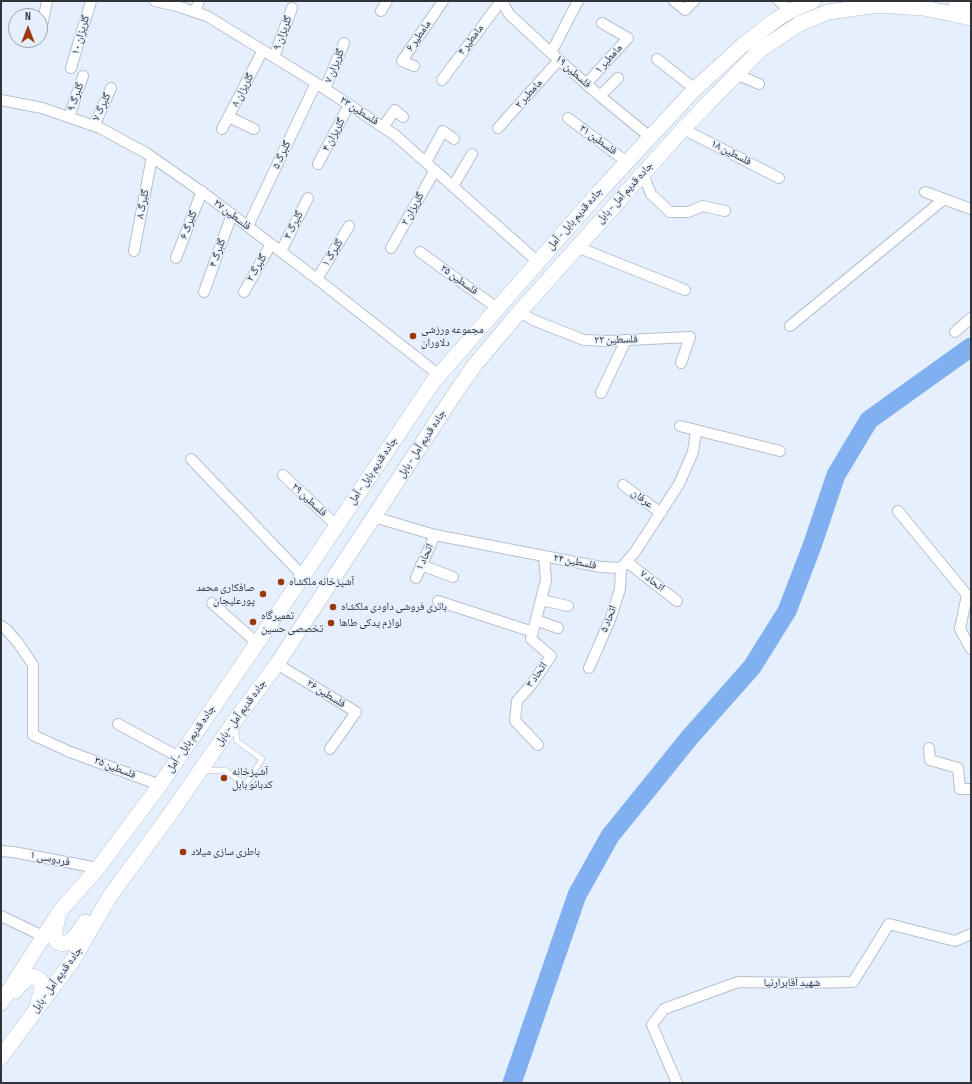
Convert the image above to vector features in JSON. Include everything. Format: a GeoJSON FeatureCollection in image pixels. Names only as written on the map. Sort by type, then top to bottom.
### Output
{"type":"FeatureCollection","features":[{"type":"Feature","properties":{"kind":"main road","name":"جاده قدیم بابل - آمل"},"geometry":{"type":"LineString","coordinates":[[1,1003],[60,911],[98,868],[160,785],[433,382],[596,195],[695,89],[743,45],[774,21],[784,6],[813,1]]}},
{"type":"Feature","properties":{"kind":"main road"},"geometry":{"type":"LineString","coordinates":[[956,1],[971,4]]}},
{"type":"Feature","properties":{"kind":"main road","name":"جاده قدیم آمل - بابل"},"geometry":{"type":"LineString","coordinates":[[1,1057],[73,960],[110,896],[277,664],[474,366],[577,247],[683,129],[760,50],[799,24],[828,12],[878,5],[924,8],[971,18]]}},
{"type":"Feature","properties":{"kind":"main road"},"geometry":{"type":"LineString","coordinates":[[60,911],[54,933],[56,941],[60,944],[65,944],[74,938],[88,919],[110,896]]}},
{"type":"Feature","properties":{"kind":"main road"},"geometry":{"type":"LineString","coordinates":[[1,1009],[22,982],[32,976],[39,978],[43,984],[36,1010]]}},
{"type":"Feature","properties":{"kind":"street","name":"گلریزان ۱۰"},"geometry":{"type":"LineString","coordinates":[[71,68],[91,1]]}},
{"type":"Feature","properties":{"kind":"street","name":"فلسطین ۲۳"},"geometry":{"type":"LineString","coordinates":[[155,1],[178,4],[207,16],[316,83],[395,135],[538,262]]}},
{"type":"Feature","properties":{"kind":"street"},"geometry":{"type":"LineString","coordinates":[[195,12],[199,1]]}},
{"type":"Feature","properties":{"kind":"street"},"geometry":{"type":"LineString","coordinates":[[381,11],[386,1]]}},
{"type":"Feature","properties":{"kind":"street","name":"مامطیر ۶"},"geometry":{"type":"LineString","coordinates":[[414,66],[402,61],[443,1]]}},
{"type":"Feature","properties":{"kind":"street","name":"فلسطین ۱۹"},"geometry":{"type":"LineString","coordinates":[[501,1],[509,14],[551,53],[650,137]]}},
{"type":"Feature","properties":{"kind":"street","name":"مامطیر ۴"},"geometry":{"type":"LineString","coordinates":[[442,80],[501,1]]}},
{"type":"Feature","properties":{"kind":"street"},"geometry":{"type":"LineString","coordinates":[[551,53],[578,1]]}},
{"type":"Feature","properties":{"kind":"street"},"geometry":{"type":"LineString","coordinates":[[674,1],[685,10],[694,1]]}},
{"type":"Feature","properties":{"kind":"street","name":"گلریزان ۹"},"geometry":{"type":"LineString","coordinates":[[274,57],[292,8]]}},
{"type":"Feature","properties":{"kind":"street","name":"مامطیر ۱"},"geometry":{"type":"LineString","coordinates":[[586,84],[628,38],[602,22]]}},
{"type":"Feature","properties":{"kind":"street","name":"گلریزان ۷"},"geometry":{"type":"LineString","coordinates":[[325,89],[344,43]]}},
{"type":"Feature","properties":{"kind":"street","name":"گلریزان ۸"},"geometry":{"type":"LineString","coordinates":[[222,129],[263,50]]}},
{"type":"Feature","properties":{"kind":"street"},"geometry":{"type":"LineString","coordinates":[[657,59],[695,89]]}},
{"type":"Feature","properties":{"kind":"street","name":"مامطیر ۲"},"geometry":{"type":"LineString","coordinates":[[498,128],[559,60]]}},
{"type":"Feature","properties":{"kind":"street"},"geometry":{"type":"LineString","coordinates":[[736,74],[759,84]]}},
{"type":"Feature","properties":{"kind":"street","name":"گلبرگ ۹"},"geometry":{"type":"LineString","coordinates":[[69,117],[83,76]]}},
{"type":"Feature","properties":{"kind":"street"},"geometry":{"type":"LineString","coordinates":[[600,96],[618,78]]}},
{"type":"Feature","properties":{"kind":"street","name":"گلبرگ ۵"},"geometry":{"type":"LineString","coordinates":[[248,226],[316,83]]}},
{"type":"Feature","properties":{"kind":"street","name":"گلبرگ ۷"},"geometry":{"type":"LineString","coordinates":[[94,126],[111,88]]}},
{"type":"Feature","properties":{"kind":"street","name":"فلسطین ۲۷"},"geometry":{"type":"LineString","coordinates":[[1,100],[42,108],[100,128],[152,157],[202,191],[281,251],[439,375]]}},
{"type":"Feature","properties":{"kind":"street","name":"گلریزان ۴"},"geometry":{"type":"LineString","coordinates":[[318,164],[350,105]]}},
{"type":"Feature","properties":{"kind":"street"},"geometry":{"type":"LineString","coordinates":[[383,127],[395,110],[403,117]]}},
{"type":"Feature","properties":{"kind":"street"},"geometry":{"type":"LineString","coordinates":[[229,117],[254,129]]}},
{"type":"Feature","properties":{"kind":"street","name":"فلسطین ۲۱"},"geometry":{"type":"LineString","coordinates":[[568,118],[627,162]]}},
{"type":"Feature","properties":{"kind":"street","name":"فلسطین ۱۸"},"geometry":{"type":"LineString","coordinates":[[683,129],[779,178]]}},
{"type":"Feature","properties":{"kind":"street"},"geometry":{"type":"LineString","coordinates":[[426,162],[444,131],[454,139]]}},
{"type":"Feature","properties":{"kind":"street"},"geometry":{"type":"LineString","coordinates":[[453,186],[472,154]]}},
{"type":"Feature","properties":{"kind":"street","name":"گلبرگ ۸"},"geometry":{"type":"LineString","coordinates":[[134,251],[152,157]]}},
{"type":"Feature","properties":{"kind":"street","name":"گلریزان ۲"},"geometry":{"type":"LineString","coordinates":[[391,248],[434,170]]}},
{"type":"Feature","properties":{"kind":"street"},"geometry":{"type":"LineString","coordinates":[[643,174],[652,194],[670,212],[688,212],[703,206],[725,211]]}},
{"type":"Feature","properties":{"kind":"street","name":"گلبرگ ۶"},"geometry":{"type":"LineString","coordinates":[[176,258],[202,191]]}},
{"type":"Feature","properties":{"kind":"street"},"geometry":{"type":"LineString","coordinates":[[925,192],[971,209]]}},
{"type":"Feature","properties":{"kind":"street","name":"گلبرگ ۳"},"geometry":{"type":"LineString","coordinates":[[281,251],[308,198]]}},
{"type":"Feature","properties":{"kind":"street"},"geometry":{"type":"LineString","coordinates":[[790,326],[944,199]]}},
{"type":"Feature","properties":{"kind":"street","name":"گلبرگ ۴"},"geometry":{"type":"LineString","coordinates":[[204,292],[232,214]]}},
{"type":"Feature","properties":{"kind":"street","name":"گلبرگ ۱"},"geometry":{"type":"LineString","coordinates":[[317,279],[349,226]]}},
{"type":"Feature","properties":{"kind":"street","name":"گلبرگ ۲"},"geometry":{"type":"LineString","coordinates":[[244,292],[271,244]]}},
{"type":"Feature","properties":{"kind":"street"},"geometry":{"type":"LineString","coordinates":[[577,247],[685,290]]}},
{"type":"Feature","properties":{"kind":"street","name":"فلسطین ۲۵"},"geometry":{"type":"LineString","coordinates":[[420,252],[498,308]]}},
{"type":"Feature","properties":{"kind":"street","name":"فلسطین ۲۲"},"geometry":{"type":"LineString","coordinates":[[520,312],[533,320],[584,340],[607,341],[690,337],[681,363]]}},
{"type":"Feature","properties":{"kind":"street"},"geometry":{"type":"LineString","coordinates":[[955,332],[971,318]]}},
{"type":"Feature","properties":{"kind":"street"},"geometry":{"type":"LineString","coordinates":[[602,393],[626,340]]}},
{"type":"Feature","properties":{"kind":"street"},"geometry":{"type":"LineString","coordinates":[[680,426],[780,451]]}},
{"type":"Feature","properties":{"kind":"street"},"geometry":{"type":"LineString","coordinates":[[624,565],[635,552],[679,484],[693,452],[696,430]]}},
{"type":"Feature","properties":{"kind":"street"},"geometry":{"type":"LineString","coordinates":[[191,459],[303,576]]}},
{"type":"Feature","properties":{"kind":"street","name":"فلسطین ۲۹"},"geometry":{"type":"LineString","coordinates":[[283,475],[336,525]]}},
{"type":"Feature","properties":{"kind":"street","name":"عرفان"},"geometry":{"type":"LineString","coordinates":[[623,485],[661,513]]}},
{"type":"Feature","properties":{"kind":"street"},"geometry":{"type":"LineString","coordinates":[[898,511],[969,593],[960,629],[971,649]]}},
{"type":"Feature","properties":{"kind":"street","name":"فلسطین ۲۴"},"geometry":{"type":"LineString","coordinates":[[374,517],[435,535],[601,567],[624,565]]}},
{"type":"Feature","properties":{"kind":"street","name":"اتحاد ۱"},"geometry":{"type":"LineString","coordinates":[[416,578],[435,535]]}},
{"type":"Feature","properties":{"kind":"street"},"geometry":{"type":"LineString","coordinates":[[438,601],[533,632],[546,580],[544,556]]}},
{"type":"Feature","properties":{"kind":"street"},"geometry":{"type":"LineString","coordinates":[[421,565],[453,577]]}},
{"type":"Feature","properties":{"kind":"street","name":"اتحاد ۷"},"geometry":{"type":"LineString","coordinates":[[624,565],[677,601]]}},
{"type":"Feature","properties":{"kind":"street","name":"اتحاد ۵"},"geometry":{"type":"LineString","coordinates":[[589,668],[610,620],[620,589],[624,565]]}},
{"type":"Feature","properties":{"kind":"street"},"geometry":{"type":"LineString","coordinates":[[541,600],[568,606]]}},
{"type":"Feature","properties":{"kind":"street"},"geometry":{"type":"LineString","coordinates":[[212,603],[257,643]]}},
{"type":"Feature","properties":{"kind":"street"},"geometry":{"type":"LineString","coordinates":[[536,620],[558,628]]}},
{"type":"Feature","properties":{"kind":"street","name":"فلسطین ۳۵"},"geometry":{"type":"LineString","coordinates":[[1,626],[6,629],[19,644],[33,666],[33,735],[70,752],[160,785]]}},
{"type":"Feature","properties":{"kind":"street","name":"اتحاد ۳"},"geometry":{"type":"LineString","coordinates":[[533,632],[531,640],[551,656],[532,684],[516,701],[515,721],[538,745]]}},
{"type":"Feature","properties":{"kind":"street","name":"فلسطين ٢۶"},"geometry":{"type":"LineString","coordinates":[[277,664],[356,712],[330,749]]}},
{"type":"Feature","properties":{"kind":"street"},"geometry":{"type":"LineString","coordinates":[[118,724],[179,757]]}},
{"type":"Feature","properties":{"kind":"street"},"geometry":{"type":"LineString","coordinates":[[929,748],[930,760],[958,768],[960,789],[971,789]]}},
{"type":"Feature","properties":{"kind":"street","name":"فردوسی ۱"},"geometry":{"type":"LineString","coordinates":[[1,852],[13,852],[98,868]]}},
{"type":"Feature","properties":{"kind":"street"},"geometry":{"type":"LineString","coordinates":[[1,916],[43,936]]}},
{"type":"Feature","properties":{"kind":"street","name":"شهید آقابرارنیا"},"geometry":{"type":"LineString","coordinates":[[677,1083],[652,1025],[664,1009],[738,982],[853,982],[889,924],[955,941],[971,934]]}},
{"type":"Feature","properties":{"kind":"lane"},"geometry":{"type":"LineString","coordinates":[[200,772],[226,770],[245,785],[262,759],[237,741],[234,722]]}},
{"type":"Feature","properties":{"kind":"waterway"},"geometry":{"type":"LineString","coordinates":[[512,1083],[577,895],[610,836],[690,737],[752,667],[787,611],[812,546],[836,475],[869,420],[971,347]]}},
{"type":"Feature","properties":{"kind":"place","name":"مجموعه ورزشی دلاوران"},"geometry":{"type":"Point","coordinates":[413,336]}},
{"type":"Feature","properties":{"kind":"place","name":"آشپزخانه ملکشاه"},"geometry":{"type":"Point","coordinates":[281,582]}},
{"type":"Feature","properties":{"kind":"place","name":"صافکاری محمد پورعلیجان"},"geometry":{"type":"Point","coordinates":[263,594]}},
{"type":"Feature","properties":{"kind":"place","name":"باتری فروشی داودی ملکشاه"},"geometry":{"type":"Point","coordinates":[333,607]}},
{"type":"Feature","properties":{"kind":"place","name":"تعمیرگاه تخصصی حسین"},"geometry":{"type":"Point","coordinates":[253,622]}},
{"type":"Feature","properties":{"kind":"place","name":"لوازم یدکی طاها"},"geometry":{"type":"Point","coordinates":[331,623]}},
{"type":"Feature","properties":{"kind":"place","name":"آشپزخانه کدبانو بابل"},"geometry":{"type":"Point","coordinates":[224,778]}},
{"type":"Feature","properties":{"kind":"place","name":"باطری سازی میلاد"},"geometry":{"type":"Point","coordinates":[183,852]}}]}
